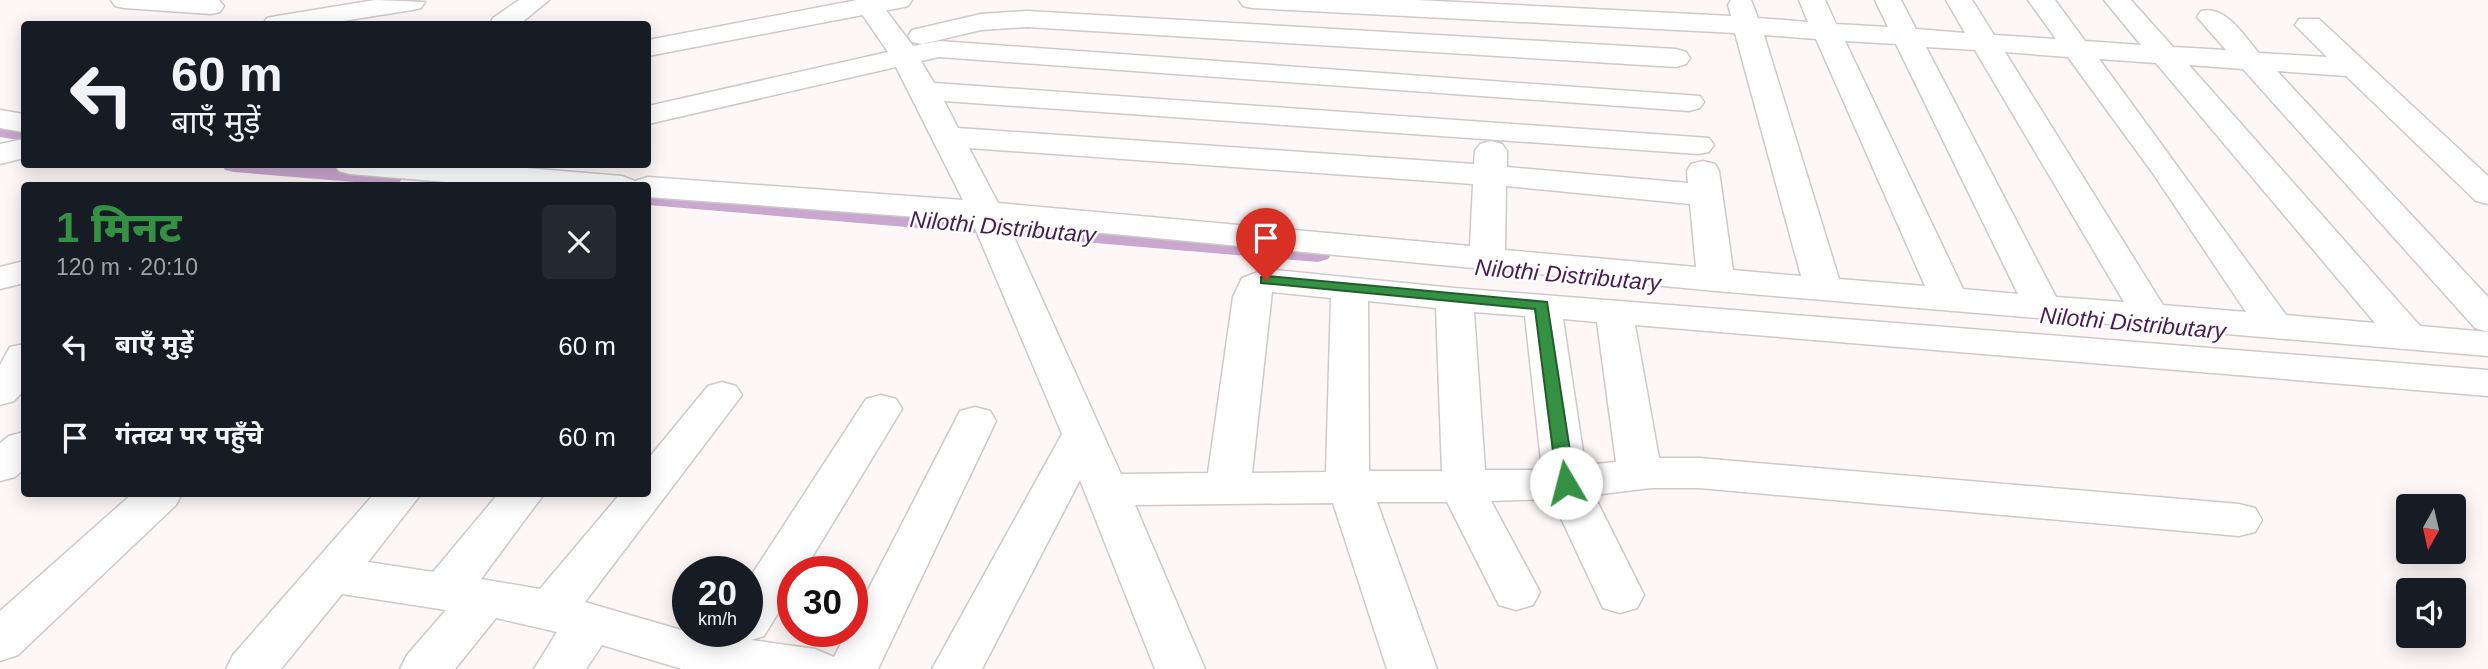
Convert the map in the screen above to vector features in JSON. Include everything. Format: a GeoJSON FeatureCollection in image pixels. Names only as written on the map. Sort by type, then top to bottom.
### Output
{"type":"FeatureCollection","features":[{"type":"Feature","properties":{"kind":"street"},"geometry":{"type":"LineString","coordinates":[[124,0],[215,3]]}},
{"type":"Feature","properties":{"kind":"street"},"geometry":{"type":"LineString","coordinates":[[507,21],[536,0]]}},
{"type":"Feature","properties":{"kind":"street"},"geometry":{"type":"LineString","coordinates":[[1052,20],[1129,0]]}},
{"type":"Feature","properties":{"kind":"street"},"geometry":{"type":"LineString","coordinates":[[1252,0],[1743,13],[1825,32],[2355,68]]}},
{"type":"Feature","properties":{"kind":"street"},"geometry":{"type":"LineString","coordinates":[[1812,0],[1948,298]]}},
{"type":"Feature","properties":{"kind":"street"},"geometry":{"type":"LineString","coordinates":[[1888,0],[2043,307]]}},
{"type":"Feature","properties":{"kind":"street"},"geometry":{"type":"LineString","coordinates":[[1959,0],[2151,316]]}},
{"type":"Feature","properties":{"kind":"street"},"geometry":{"type":"LineString","coordinates":[[2041,0],[2165,168],[2274,326]]}},
{"type":"Feature","properties":{"kind":"street"},"geometry":{"type":"LineString","coordinates":[[2118,0],[2408,337]]}},
{"type":"Feature","properties":{"kind":"street"},"geometry":{"type":"LineString","coordinates":[[295,21],[412,2]]}},
{"type":"Feature","properties":{"kind":"street"},"geometry":{"type":"LineString","coordinates":[[651,38],[872,2],[949,137],[986,213],[1106,490],[1167,666]]}},
{"type":"Feature","properties":{"kind":"street"},"geometry":{"type":"LineString","coordinates":[[192,21],[215,3]]}},
{"type":"Feature","properties":{"kind":"street"},"geometry":{"type":"LineString","coordinates":[[1487,258],[1494,6]]}},
{"type":"Feature","properties":{"kind":"street"},"geometry":{"type":"LineString","coordinates":[[1661,10],[1689,102],[1698,145],[1716,280]]}},
{"type":"Feature","properties":{"kind":"street"},"geometry":{"type":"LineString","coordinates":[[651,47],[809,13]]}},
{"type":"Feature","properties":{"kind":"street"},"geometry":{"type":"LineString","coordinates":[[1743,13],[1823,288]]}},
{"type":"Feature","properties":{"kind":"street"},"geometry":{"type":"LineString","coordinates":[[2211,17],[2488,320]]}},
{"type":"Feature","properties":{"kind":"street"},"geometry":{"type":"LineString","coordinates":[[651,114],[900,49],[981,22],[1006,19],[1676,58]]}},
{"type":"Feature","properties":{"kind":"street"},"geometry":{"type":"LineString","coordinates":[[2309,24],[2488,194]]}},
{"type":"Feature","properties":{"kind":"street"},"geometry":{"type":"LineString","coordinates":[[900,49],[947,49],[1689,102]]}},
{"type":"Feature","properties":{"kind":"street"},"geometry":{"type":"LineString","coordinates":[[924,91],[1698,145]]}},
{"type":"Feature","properties":{"kind":"street"},"geometry":{"type":"LineString","coordinates":[[0,119],[21,122]]}},
{"type":"Feature","properties":{"kind":"street"},"geometry":{"type":"LineString","coordinates":[[949,137],[1490,175],[1706,195]]}},
{"type":"Feature","properties":{"kind":"street"},"geometry":{"type":"LineString","coordinates":[[0,154],[21,150]]}},
{"type":"Feature","properties":{"kind":"street"},"geometry":{"type":"LineString","coordinates":[[0,167],[21,163]]}},
{"type":"Feature","properties":{"kind":"street"},"geometry":{"type":"LineString","coordinates":[[432,168],[580,182]]}},
{"type":"Feature","properties":{"kind":"street"},"geometry":{"type":"LineString","coordinates":[[651,187],[986,213],[1823,288],[1903,314],[1948,298],[2488,344]]}},
{"type":"Feature","properties":{"kind":"street"},"geometry":{"type":"LineString","coordinates":[[0,278],[21,273]]}},
{"type":"Feature","properties":{"kind":"street"},"geometry":{"type":"LineString","coordinates":[[1228,487],[1255,286],[1266,280],[1454,299],[1614,311],[1903,314],[2488,383]]}},
{"type":"Feature","properties":{"kind":"street"},"geometry":{"type":"LineString","coordinates":[[1350,289],[1345,442],[1350,485],[1412,669]]}},
{"type":"Feature","properties":{"kind":"street"},"geometry":{"type":"LineString","coordinates":[[1454,299],[1464,485],[1473,513],[1516,592]]}},
{"type":"Feature","properties":{"kind":"street"},"geometry":{"type":"LineString","coordinates":[[1542,305],[1566,483],[1620,595]]}},
{"type":"Feature","properties":{"kind":"street"},"geometry":{"type":"LineString","coordinates":[[1614,311],[1640,475]]}},
{"type":"Feature","properties":{"kind":"street"},"geometry":{"type":"LineString","coordinates":[[0,392],[15,376],[21,363]]}},
{"type":"Feature","properties":{"kind":"street"},"geometry":{"type":"LineString","coordinates":[[651,485],[722,395]]}},
{"type":"Feature","properties":{"kind":"street"},"geometry":{"type":"LineString","coordinates":[[763,597],[881,409]]}},
{"type":"Feature","properties":{"kind":"street"},"geometry":{"type":"LineString","coordinates":[[853,669],[975,421]]}},
{"type":"Feature","properties":{"kind":"street"},"geometry":{"type":"LineString","coordinates":[[957,669],[1083,434]]}},
{"type":"Feature","properties":{"kind":"street"},"geometry":{"type":"LineString","coordinates":[[0,466],[21,448]]}},
{"type":"Feature","properties":{"kind":"street"},"geometry":{"type":"LineString","coordinates":[[1106,490],[1566,483],[1640,475],[1720,475],[2239,520]]}},
{"type":"Feature","properties":{"kind":"street"},"geometry":{"type":"LineString","coordinates":[[0,640],[157,497]]}},
{"type":"Feature","properties":{"kind":"street"},"geometry":{"type":"LineString","coordinates":[[251,669],[397,497]]}},
{"type":"Feature","properties":{"kind":"street"},"geometry":{"type":"LineString","coordinates":[[425,669],[520,497]]}},
{"type":"Feature","properties":{"kind":"street"},"geometry":{"type":"LineString","coordinates":[[559,669],[571,615],[642,497]]}},
{"type":"Feature","properties":{"kind":"street"},"geometry":{"type":"LineString","coordinates":[[332,575],[465,594],[571,615],[672,646]]}},
{"type":"Feature","properties":{"kind":"street"},"geometry":{"type":"LineString","coordinates":[[740,647],[816,669]]}},
{"type":"Feature","properties":{"kind":"waterway","name":"Nilothi Distributary"},"geometry":{"type":"LineString","coordinates":[[0,129],[21,132]]}},
{"type":"Feature","properties":{"kind":"waterway","name":"Nilothi Distributary"},"geometry":{"type":"LineString","coordinates":[[282,168],[390,177]]}},
{"type":"Feature","properties":{"kind":"waterway","name":"Nilothi Distributary"},"geometry":{"type":"LineString","coordinates":[[651,197],[1318,253]]}},
{"type":"Feature","properties":{"kind":"route"},"geometry":{"type":"LineString","coordinates":[[1266,280],[1542,305],[1566,483]]}}]}
